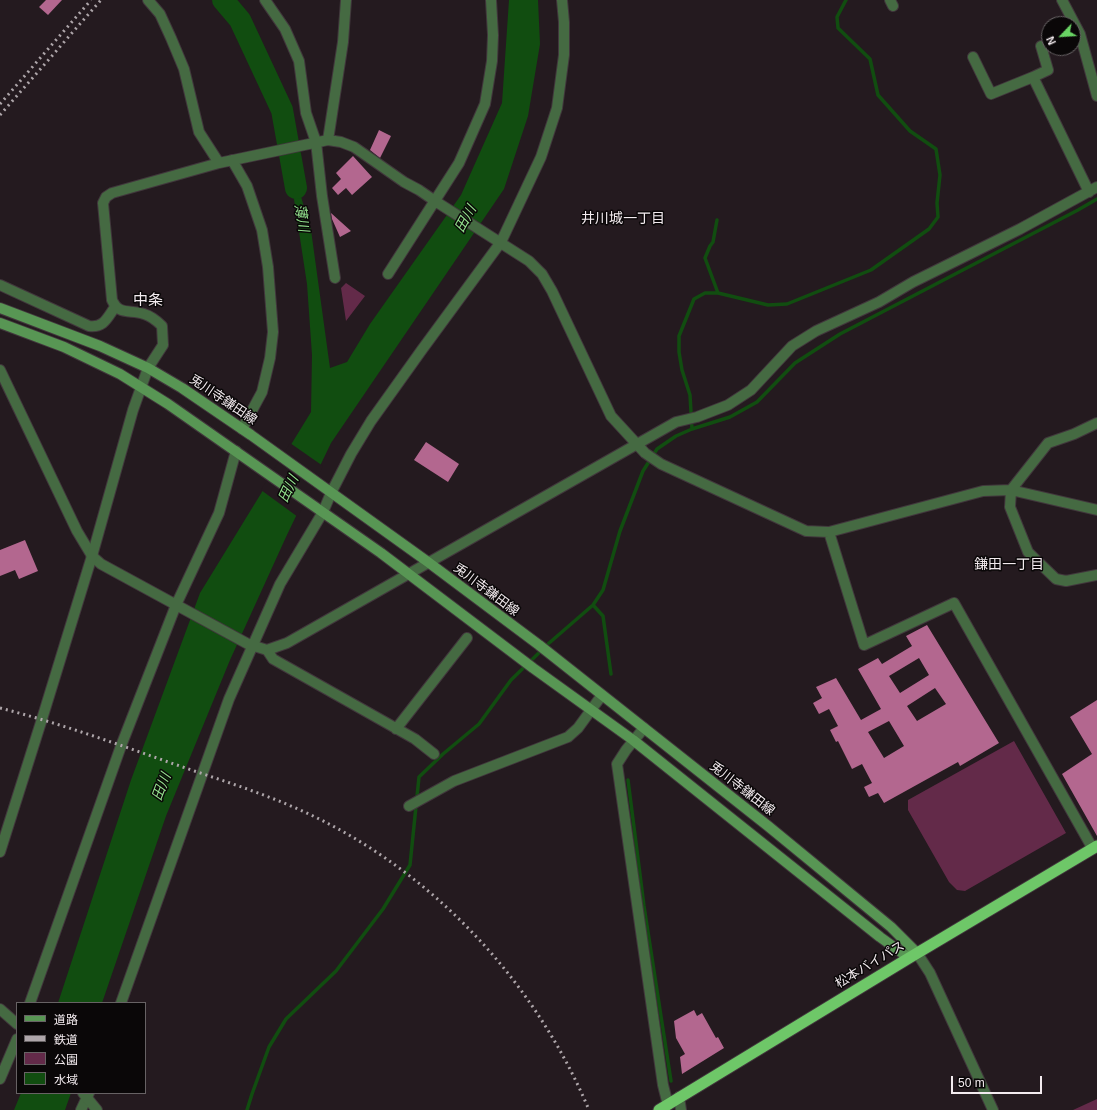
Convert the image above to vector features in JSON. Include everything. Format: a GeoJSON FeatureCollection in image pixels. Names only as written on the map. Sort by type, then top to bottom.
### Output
{"type":"FeatureCollection","features":[{"type":"Feature","properties":{"kind":"highway","name":"松本バイパス"},"geometry":{"type":"LineString","coordinates":[[664,1108],[679,1097],[913,955],[1095,848]]}},
{"type":"Feature","properties":{"kind":"main road","name":"兎川寺鎌田線"},"geometry":{"type":"LineString","coordinates":[[0,308],[100,346],[148,368],[182,388],[251,435],[428,562],[539,645],[768,826],[891,927],[913,955]]}},
{"type":"Feature","properties":{"kind":"main road"},"geometry":{"type":"LineString","coordinates":[[0,323],[64,347],[120,374],[192,420],[409,572],[533,668],[592,709],[633,740],[880,937],[913,955]]}},
{"type":"Feature","properties":{"kind":"street"},"geometry":{"type":"LineString","coordinates":[[148,0],[160,14],[184,69],[199,132],[219,163]]}},
{"type":"Feature","properties":{"kind":"street"},"geometry":{"type":"LineString","coordinates":[[265,0],[285,29],[299,61],[306,112],[322,196],[335,278]]}},
{"type":"Feature","properties":{"kind":"street"},"geometry":{"type":"LineString","coordinates":[[328,140],[343,42],[346,0]]}},
{"type":"Feature","properties":{"kind":"street"},"geometry":{"type":"LineString","coordinates":[[388,274],[437,203],[459,163],[485,104],[492,61],[494,35],[491,0]]}},
{"type":"Feature","properties":{"kind":"street"},"geometry":{"type":"LineString","coordinates":[[121,1002],[250,644],[329,491],[351,454],[371,421],[497,240],[541,157],[557,108],[564,56],[564,22],[562,0]]}},
{"type":"Feature","properties":{"kind":"street"},"geometry":{"type":"LineString","coordinates":[[1062,0],[1080,34],[1097,96]]}},
{"type":"Feature","properties":{"kind":"street"},"geometry":{"type":"LineString","coordinates":[[973,57],[991,94],[1048,70],[1044,56]]}},
{"type":"Feature","properties":{"kind":"street"},"geometry":{"type":"LineString","coordinates":[[267,650],[287,642],[676,422],[697,417],[728,405],[751,390],[792,346],[816,331],[879,302],[913,282],[1020,229],[1093,190],[1033,77]]}},
{"type":"Feature","properties":{"kind":"street"},"geometry":{"type":"LineString","coordinates":[[0,852],[92,556],[133,410],[148,368],[163,345],[162,326],[155,319],[144,314],[122,311],[115,307],[112,300],[103,203],[106,197],[112,193],[232,160],[328,140],[341,142],[354,147],[404,182],[419,190],[529,261],[542,274],[552,290],[611,416],[645,453],[656,461],[806,531],[829,532],[983,491],[1011,490],[1097,510]]}},
{"type":"Feature","properties":{"kind":"street"},"geometry":{"type":"LineString","coordinates":[[232,160],[247,186],[262,230],[268,267],[273,332],[270,358],[262,392],[242,429]]}},
{"type":"Feature","properties":{"kind":"street"},"geometry":{"type":"LineString","coordinates":[[0,285],[89,326],[102,325],[115,307]]}},
{"type":"Feature","properties":{"kind":"street"},"geometry":{"type":"LineString","coordinates":[[0,370],[77,531],[92,556],[101,564],[178,607],[250,644],[267,650],[273,659],[415,740],[434,754]]}},
{"type":"Feature","properties":{"kind":"street"},"geometry":{"type":"LineString","coordinates":[[1097,423],[1074,434],[1048,443],[1011,490],[1010,507],[1028,552],[1056,579],[1066,581],[1097,575]]}},
{"type":"Feature","properties":{"kind":"street"},"geometry":{"type":"LineString","coordinates":[[30,1002],[121,746],[178,607],[219,513],[239,453]]}},
{"type":"Feature","properties":{"kind":"street"},"geometry":{"type":"LineString","coordinates":[[829,532],[864,645],[954,603],[1095,848]]}},
{"type":"Feature","properties":{"kind":"street"},"geometry":{"type":"LineString","coordinates":[[396,729],[467,638]]}},
{"type":"Feature","properties":{"kind":"street"},"geometry":{"type":"LineString","coordinates":[[409,806],[454,781],[568,737],[578,728],[602,695]]}},
{"type":"Feature","properties":{"kind":"street"},"geometry":{"type":"LineString","coordinates":[[644,728],[633,740],[617,764],[663,1085],[664,1108]]}},
{"type":"Feature","properties":{"kind":"street"},"geometry":{"type":"LineString","coordinates":[[913,955],[930,973],[993,1110]]}},
{"type":"Feature","properties":{"kind":"street"},"geometry":{"type":"LineString","coordinates":[[0,1009],[16,1023]]}},
{"type":"Feature","properties":{"kind":"street"},"geometry":{"type":"LineString","coordinates":[[0,1079],[16,1041]]}},
{"type":"Feature","properties":{"kind":"street"},"geometry":{"type":"LineString","coordinates":[[81,1110],[86,1095]]}},
{"type":"Feature","properties":{"kind":"street"},"geometry":{"type":"LineString","coordinates":[[86,1095],[97,1110]]}},
{"type":"Feature","properties":{"kind":"street"},"geometry":{"type":"LineString","coordinates":[[679,1097],[681,1110]]}},
{"type":"Feature","properties":{"kind":"green space"},"geometry":{"type":"Polygon","coordinates":[[[346,283],[365,296],[346,321],[341,288],[346,283]]]}},
{"type":"Feature","properties":{"kind":"green space"},"geometry":{"type":"Polygon","coordinates":[[[1014,741],[1066,833],[965,891],[957,890],[949,882],[908,810],[908,800],[1014,741]]]}},
{"type":"Feature","properties":{"kind":"green space"},"geometry":{"type":"Polygon","coordinates":[[[1097,1099],[1097,1110],[1073,1110],[1097,1099]]]}},
{"type":"Feature","properties":{"kind":"water","name":"田川"},"geometry":{"type":"Polygon","coordinates":[[[509,0],[538,0],[540,44],[528,116],[504,189],[331,443],[230,660],[166,816],[102,1002],[58,1002],[131,780],[200,593],[311,412],[312,355],[307,284],[284,134],[311,230],[330,368],[347,362],[370,324],[461,195],[502,103],[509,0]]]}},
{"type":"Feature","properties":{"kind":"water"},"geometry":{"type":"Polygon","coordinates":[[[21,1094],[71,1094],[65,1110],[14,1110],[21,1094]]]}},
{"type":"Feature","properties":{"kind":"pier"},"geometry":{"type":"Polygon","coordinates":[[[290,443],[323,466],[298,517],[261,490],[290,443]]]}},
{"type":"Feature","properties":{"kind":"building"},"geometry":{"type":"Polygon","coordinates":[[[46,0],[62,0],[48,15],[39,7],[46,0]]]}},
{"type":"Feature","properties":{"kind":"building"},"geometry":{"type":"Polygon","coordinates":[[[379,130],[391,136],[380,158],[370,150],[379,130]]]}},
{"type":"Feature","properties":{"kind":"building"},"geometry":{"type":"Polygon","coordinates":[[[353,156],[372,177],[352,195],[346,188],[338,195],[332,188],[341,179],[336,173],[353,156]]]}},
{"type":"Feature","properties":{"kind":"building"},"geometry":{"type":"Polygon","coordinates":[[[331,213],[351,231],[340,237],[331,213]]]}},
{"type":"Feature","properties":{"kind":"building"},"geometry":{"type":"Polygon","coordinates":[[[426,442],[459,464],[448,482],[414,460],[426,442]]]}},
{"type":"Feature","properties":{"kind":"building"},"geometry":{"type":"Polygon","coordinates":[[[25,540],[38,571],[19,579],[15,570],[0,576],[0,550],[25,540]]]}},
{"type":"Feature","properties":{"kind":"building"},"geometry":{"type":"Polygon","coordinates":[[[927,625],[999,743],[960,766],[958,762],[884,803],[878,793],[869,797],[864,787],[872,783],[862,764],[852,769],[838,741],[836,742],[830,730],[838,726],[829,709],[819,714],[813,703],[822,698],[816,687],[836,678],[861,720],[881,709],[858,669],[878,658],[882,664],[912,646],[906,636],[927,625]],[[919,658],[889,676],[900,693],[929,675],[919,658]],[[935,688],[907,706],[917,721],[946,704],[935,688]],[[889,721],[868,732],[884,758],[904,746],[889,721]]]}},
{"type":"Feature","properties":{"kind":"building"},"geometry":{"type":"Polygon","coordinates":[[[1097,700],[1097,836],[1062,774],[1092,754],[1070,717],[1097,700]]]}},
{"type":"Feature","properties":{"kind":"building"},"geometry":{"type":"Polygon","coordinates":[[[694,1010],[697,1016],[702,1013],[716,1038],[718,1037],[724,1048],[682,1074],[680,1057],[685,1054],[676,1038],[674,1021],[694,1010]]]}},
{"type":"Feature","properties":{"kind":"waterway","name":"薄川"},"geometry":{"type":"LineString","coordinates":[[223,0],[240,20],[282,110],[296,188]]}},
{"type":"Feature","properties":{"kind":"waterway"},"geometry":{"type":"LineString","coordinates":[[692,429],[690,395],[682,370],[679,352],[679,336],[694,299],[705,293],[718,293],[768,305],[787,304],[871,270],[929,229],[938,217],[937,203],[940,175],[936,149],[910,131],[878,95],[870,59],[838,28],[837,17],[846,0]]}},
{"type":"Feature","properties":{"kind":"waterway"},"geometry":{"type":"LineString","coordinates":[[247,1110],[269,1047],[286,1019],[336,971],[383,909],[410,865],[419,777],[443,754],[479,724],[511,680],[548,644],[593,605],[603,590],[620,531],[643,471],[657,449],[676,436],[692,429],[730,417],[757,402],[795,363],[840,334],[1097,199]]}},
{"type":"Feature","properties":{"kind":"waterway"},"geometry":{"type":"LineString","coordinates":[[717,220],[713,242],[705,258],[718,293]]}},
{"type":"Feature","properties":{"kind":"waterway"},"geometry":{"type":"LineString","coordinates":[[593,605],[603,616],[611,674]]}},
{"type":"Feature","properties":{"kind":"waterway"},"geometry":{"type":"LineString","coordinates":[[628,780],[644,906],[671,1081]]}},
{"type":"Feature","properties":{"kind":"railway"},"geometry":{"type":"LineString","coordinates":[[0,104],[91,0]]}},
{"type":"Feature","properties":{"kind":"railway"},"geometry":{"type":"LineString","coordinates":[[0,115],[101,0]]}},
{"type":"Feature","properties":{"kind":"railway"},"geometry":{"type":"LineString","coordinates":[[0,708],[88,734],[278,800],[311,815],[356,839],[399,868],[439,901],[477,937],[510,976],[541,1019],[567,1063],[589,1110]]}},
{"type":"Feature","properties":{"kind":"district","name":"井川城一丁目"},"geometry":{"type":"Point","coordinates":[623,219]}},
{"type":"Feature","properties":{"kind":"district","name":"中条"},"geometry":{"type":"Point","coordinates":[148,301]}},
{"type":"Feature","properties":{"kind":"district","name":"鎌田一丁目"},"geometry":{"type":"Point","coordinates":[1009,565]}}]}
